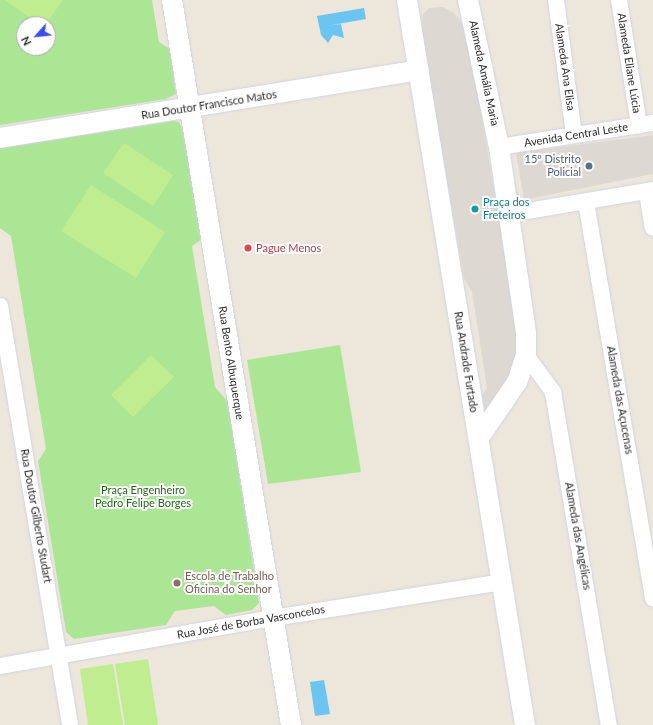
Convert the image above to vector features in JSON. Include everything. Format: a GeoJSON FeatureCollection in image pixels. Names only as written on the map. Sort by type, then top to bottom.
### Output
{"type":"FeatureCollection","features":[{"type":"Feature","properties":{"kind":"street","name":"Rua Bento Albuquerque"},"geometry":{"type":"LineString","coordinates":[[172,0],[290,725]]}},
{"type":"Feature","properties":{"kind":"street","name":"Rua Andrade Furtado"},"geometry":{"type":"LineString","coordinates":[[407,0],[525,725]]}},
{"type":"Feature","properties":{"kind":"street","name":"Alameda Amália Maria"},"geometry":{"type":"LineString","coordinates":[[468,0],[499,147]]}},
{"type":"Feature","properties":{"kind":"street","name":"Alameda Ana Elisa"},"geometry":{"type":"LineString","coordinates":[[556,0],[574,135]]}},
{"type":"Feature","properties":{"kind":"street","name":"Alameda Eliane Lúcia"},"geometry":{"type":"LineString","coordinates":[[619,0],[646,124]]}},
{"type":"Feature","properties":{"kind":"street","name":"Rua Doutor Francisco Matos"},"geometry":{"type":"LineString","coordinates":[[0,138],[419,70]]}},
{"type":"Feature","properties":{"kind":"street","name":"Avenida Central Leste"},"geometry":{"type":"LineString","coordinates":[[499,147],[646,124]]}},
{"type":"Feature","properties":{"kind":"street"},"geometry":{"type":"LineString","coordinates":[[479,438],[517,382],[526,355],[526,333],[499,147]]}},
{"type":"Feature","properties":{"kind":"street"},"geometry":{"type":"LineString","coordinates":[[509,214],[650,191],[653,228]]}},
{"type":"Feature","properties":{"kind":"street","name":"Alameda das Açucenas"},"geometry":{"type":"LineString","coordinates":[[586,202],[653,598]]}},
{"type":"Feature","properties":{"kind":"street","name":"Rua Doutor Gilberto Studart"},"geometry":{"type":"LineString","coordinates":[[0,306],[70,725]]}},
{"type":"Feature","properties":{"kind":"street","name":"Alameda das Angélicas"},"geometry":{"type":"LineString","coordinates":[[526,355],[553,392],[609,725]]}},
{"type":"Feature","properties":{"kind":"street","name":"Rua José de Borba Vasconcelos"},"geometry":{"type":"LineString","coordinates":[[0,666],[273,618],[502,582]]}},
{"type":"Feature","properties":{"kind":"green space"},"geometry":{"type":"Polygon","coordinates":[[[0,0],[152,0],[159,42],[170,49],[176,94],[166,99],[0,125],[0,0]]]}},
{"type":"Feature","properties":{"kind":"green space"},"geometry":{"type":"Polygon","coordinates":[[[5,0],[63,0],[52,16],[27,16],[5,0]]]}},
{"type":"Feature","properties":{"kind":"green space","name":"Praça Engenheiro Pedro Felipe Borges"},"geometry":{"type":"Polygon","coordinates":[[[173,121],[179,122],[184,133],[202,239],[192,246],[215,387],[228,402],[259,603],[252,610],[226,615],[214,606],[175,611],[166,625],[74,639],[66,632],[38,461],[46,449],[11,236],[0,228],[0,148],[173,121]]]}},
{"type":"Feature","properties":{"kind":"green space"},"geometry":{"type":"Polygon","coordinates":[[[124,143],[173,175],[153,206],[103,173],[124,143]]]}},
{"type":"Feature","properties":{"kind":"green space"},"geometry":{"type":"Polygon","coordinates":[[[91,185],[165,232],[136,278],[61,231],[91,185]]]}},
{"type":"Feature","properties":{"kind":"green space"},"geometry":{"type":"Polygon","coordinates":[[[340,345],[361,472],[268,484],[247,360],[340,345]]]}},
{"type":"Feature","properties":{"kind":"green space"},"geometry":{"type":"Polygon","coordinates":[[[151,355],[174,377],[133,417],[111,395],[151,355]]]}},
{"type":"Feature","properties":{"kind":"green space"},"geometry":{"type":"Polygon","coordinates":[[[148,659],[158,725],[125,725],[115,664],[148,659]]]}},
{"type":"Feature","properties":{"kind":"green space"},"geometry":{"type":"Polygon","coordinates":[[[113,664],[123,725],[88,725],[80,669],[113,664]]]}},
{"type":"Feature","properties":{"kind":"shaded area","name":"Praça dos Freteiros"},"geometry":{"type":"Polygon","coordinates":[[[443,7],[454,13],[463,24],[469,40],[520,346],[514,377],[486,412],[482,396],[487,388],[472,292],[464,278],[421,30],[423,14],[429,8],[443,7]]]}},
{"type":"Feature","properties":{"kind":"shaded area"},"geometry":{"type":"Polygon","coordinates":[[[653,135],[653,174],[524,200],[516,153],[653,135]]]}},
{"type":"Feature","properties":{"kind":"water"},"geometry":{"type":"Polygon","coordinates":[[[364,8],[366,19],[327,26],[341,24],[344,38],[333,35],[328,43],[321,35],[317,16],[364,8]]]}},
{"type":"Feature","properties":{"kind":"water"},"geometry":{"type":"Polygon","coordinates":[[[324,680],[330,714],[315,716],[310,682],[324,680]]]}},
{"type":"Feature","properties":{"kind":"place","name":"15º Distrito Policial"},"geometry":{"type":"Point","coordinates":[589,166]}},
{"type":"Feature","properties":{"kind":"place","name":"Praça dos Freteiros"},"geometry":{"type":"Point","coordinates":[475,209]}},
{"type":"Feature","properties":{"kind":"place","name":"Pague Menos"},"geometry":{"type":"Point","coordinates":[248,248]}},
{"type":"Feature","properties":{"kind":"place","name":"Escola de Trabalho Oficina do Senhor"},"geometry":{"type":"Point","coordinates":[177,583]}}]}
